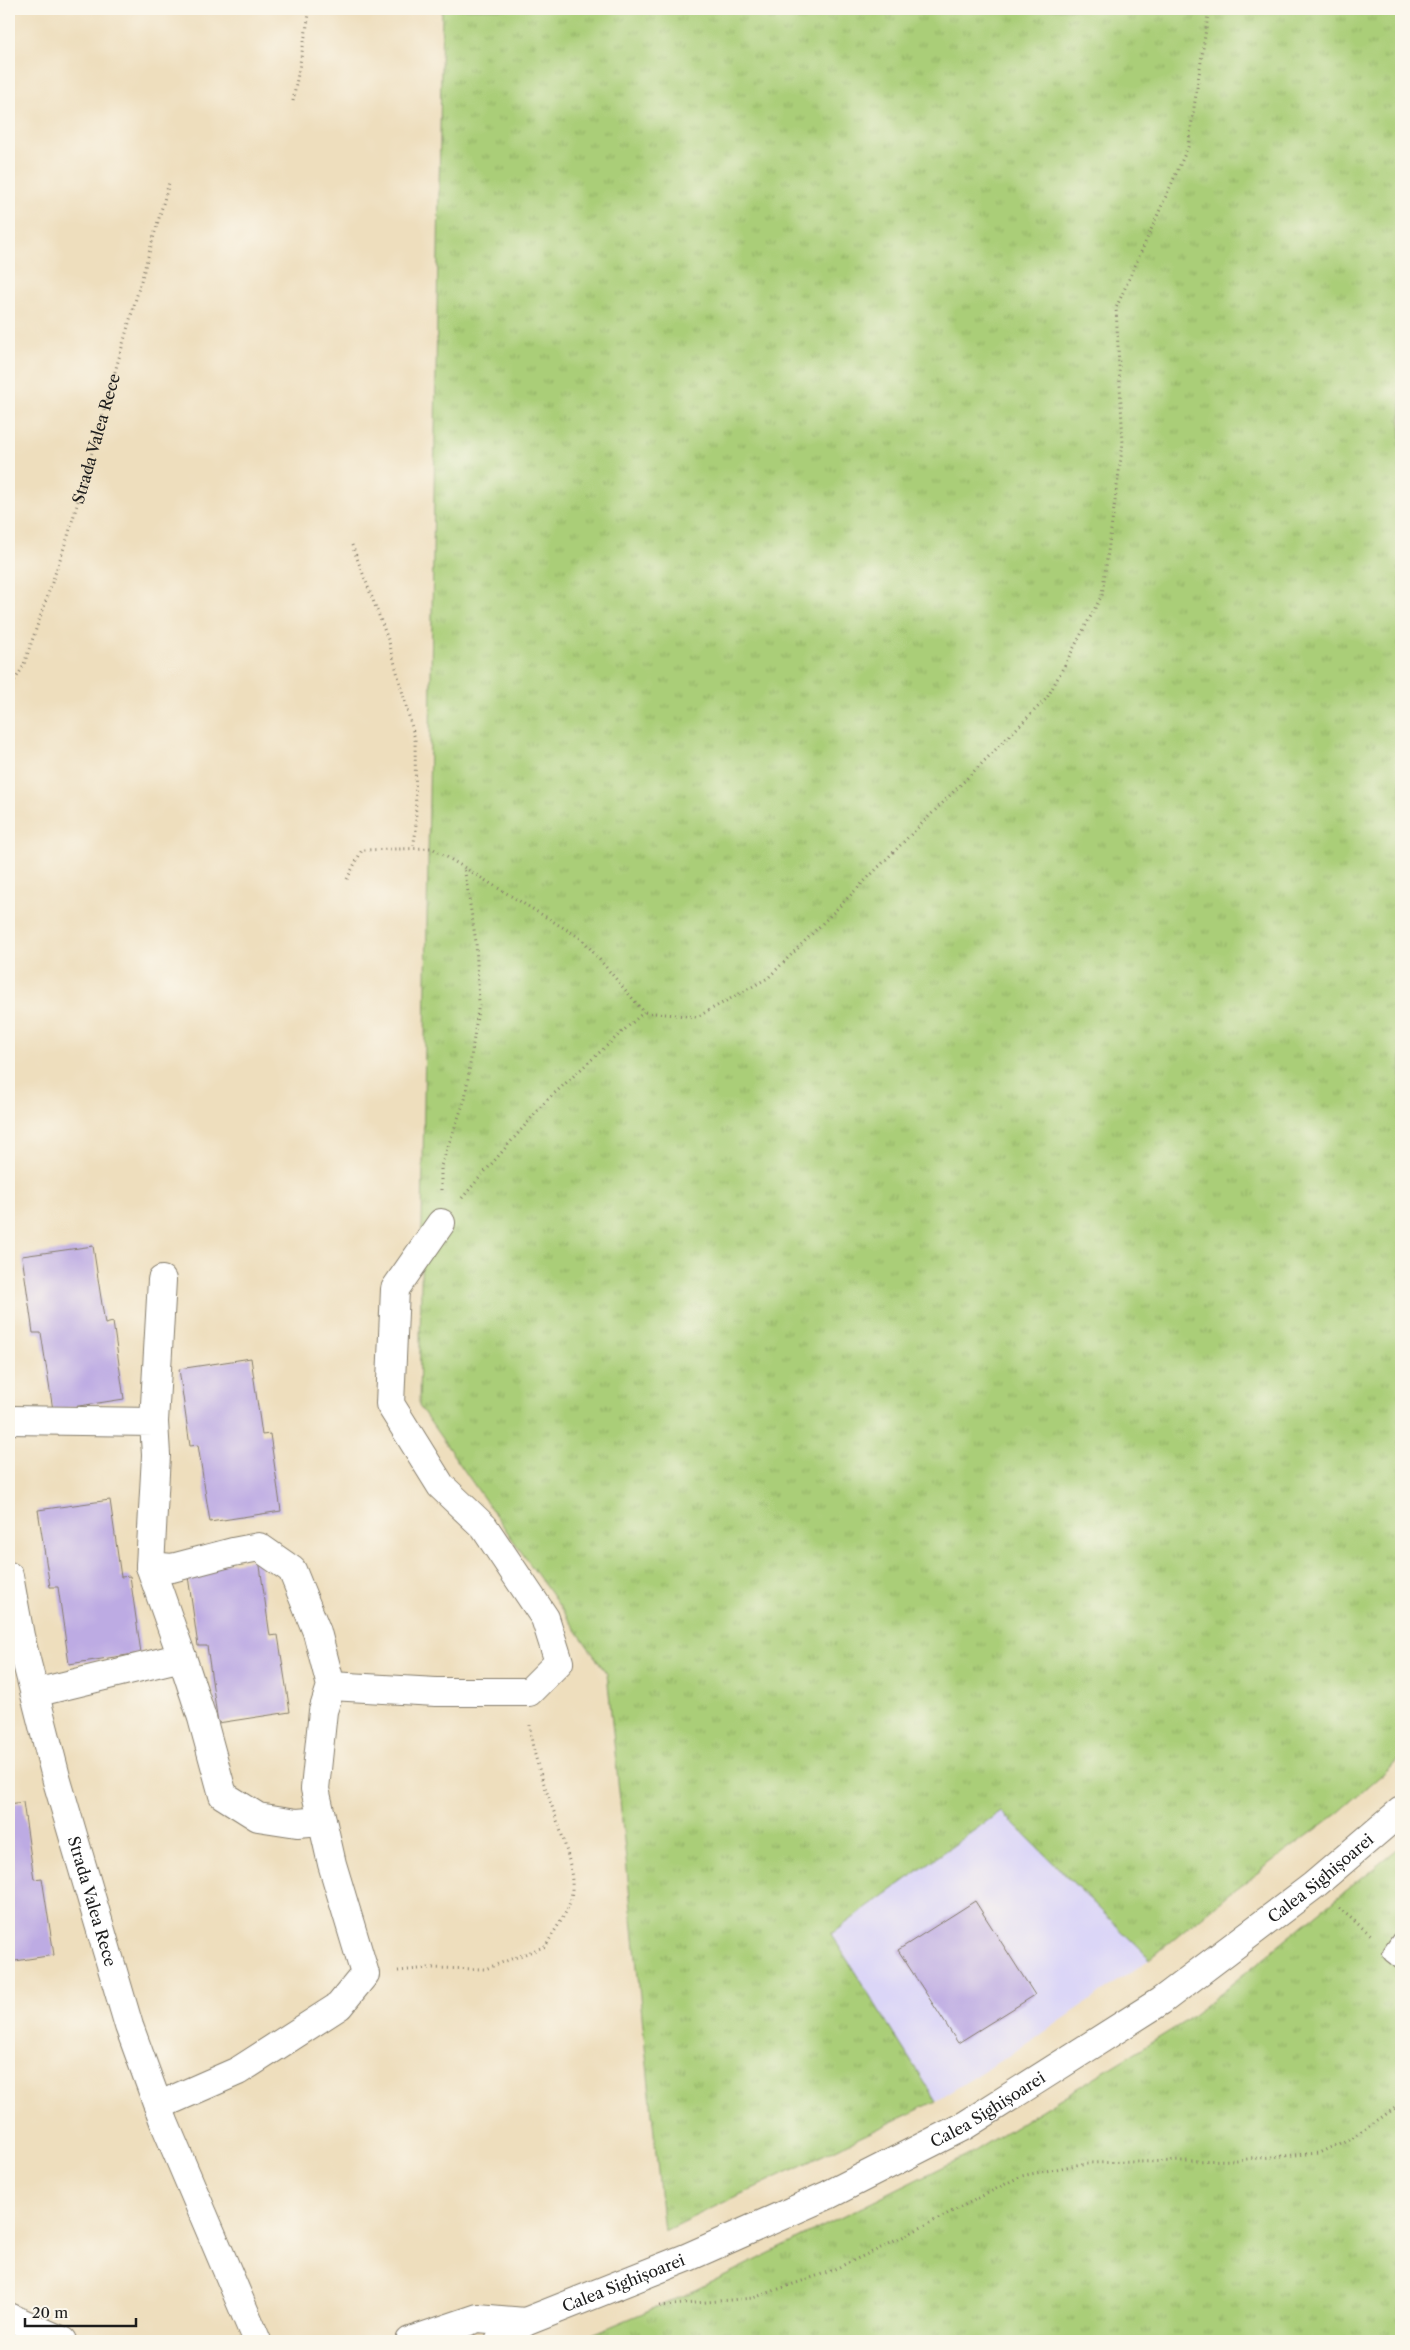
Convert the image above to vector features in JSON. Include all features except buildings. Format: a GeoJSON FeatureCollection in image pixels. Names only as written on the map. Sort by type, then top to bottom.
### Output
{"type":"FeatureCollection","features":[{"type":"Feature","properties":{"kind":"street"},"geometry":{"type":"LineString","coordinates":[[331,1686],[436,1692],[529,1692],[559,1662],[545,1618],[484,1528],[441,1486],[390,1404],[396,1289],[440,1223]]}},
{"type":"Feature","properties":{"kind":"street"},"geometry":{"type":"LineString","coordinates":[[162,1280],[154,1422],[156,1455],[150,1566],[157,1592],[182,1657],[202,1718],[222,1795],[258,1817],[297,1823],[322,1821]]}},
{"type":"Feature","properties":{"kind":"street"},"geometry":{"type":"LineString","coordinates":[[9,1420],[154,1422]]}},
{"type":"Feature","properties":{"kind":"street"},"geometry":{"type":"LineString","coordinates":[[150,1566],[172,1568],[259,1547],[292,1570],[317,1632],[331,1686],[322,1711],[315,1789],[332,1864],[364,1974],[339,2006],[238,2072],[158,2106]]}},
{"type":"Feature","properties":{"kind":"street","name":"Strada Valea Rece"},"geometry":{"type":"LineString","coordinates":[[9,1576],[20,1636],[57,1780],[129,2026],[158,2106],[257,2341]]}},
{"type":"Feature","properties":{"kind":"street"},"geometry":{"type":"LineString","coordinates":[[35,1694],[182,1657]]}},
{"type":"Feature","properties":{"kind":"street","name":"Calea Sighișoarei"},"geometry":{"type":"LineString","coordinates":[[499,2341],[525,2322],[686,2258],[828,2195],[964,2126],[1160,2001],[1313,1886],[1401,1811]]}},
{"type":"Feature","properties":{"kind":"street"},"geometry":{"type":"LineString","coordinates":[[9,2317],[63,2341]]}},
{"type":"Feature","properties":{"kind":"street","name":"Calea Sighișoarei"},"geometry":{"type":"LineString","coordinates":[[410,2341],[478,2318],[525,2322]]}},
{"type":"Feature","properties":{"kind":"path"},"geometry":{"type":"LineString","coordinates":[[293,101],[310,9]]}},
{"type":"Feature","properties":{"kind":"path"},"geometry":{"type":"LineString","coordinates":[[346,879],[362,850],[432,848],[582,939],[644,1012],[697,1017],[768,978],[1047,698],[1102,595],[1123,443],[1116,308],[1188,147],[1208,9]]}},
{"type":"Feature","properties":{"kind":"path","name":"Strada Valea Rece"},"geometry":{"type":"LineString","coordinates":[[9,688],[23,667],[68,536],[169,183]]}},
{"type":"Feature","properties":{"kind":"path"},"geometry":{"type":"LineString","coordinates":[[352,544],[389,642],[415,739],[416,830],[413,848]]}},
{"type":"Feature","properties":{"kind":"path"},"geometry":{"type":"LineString","coordinates":[[440,1223],[441,1166],[464,1099],[479,1003],[476,942],[464,867]]}},
{"type":"Feature","properties":{"kind":"path"},"geometry":{"type":"LineString","coordinates":[[440,1223],[546,1101],[644,1012]]}},
{"type":"Feature","properties":{"kind":"path"},"geometry":{"type":"LineString","coordinates":[[364,1974],[429,1968],[485,1969],[546,1946],[570,1902],[571,1866],[537,1766],[531,1737],[529,1692]]}},
{"type":"Feature","properties":{"kind":"path"},"geometry":{"type":"LineString","coordinates":[[1331,1901],[1398,1951]]}},
{"type":"Feature","properties":{"kind":"path"},"geometry":{"type":"LineString","coordinates":[[654,2306],[753,2298],[828,2272],[886,2246],[1022,2176],[1086,2164],[1236,2160],[1319,2153],[1353,2137],[1401,2104]]}},
{"type":"Feature","properties":{"kind":"shaded area"},"geometry":{"type":"Polygon","coordinates":[[[1001,1811],[1150,1959],[1030,2042],[936,2101],[831,1934],[1001,1811]]]}},
{"type":"Feature","properties":{"kind":"green space"},"geometry":{"type":"Polygon","coordinates":[[[442,9],[1401,9],[1401,1758],[1338,1813],[1229,1894],[1150,1959],[1001,1811],[831,1934],[936,2101],[664,2231],[607,1674],[419,1406],[442,9]]]}},
{"type":"Feature","properties":{"kind":"green space"},"geometry":{"type":"Polygon","coordinates":[[[1401,1846],[1401,2341],[576,2341],[681,2297],[975,2151],[1186,2021],[1401,1846]]]}}]}
